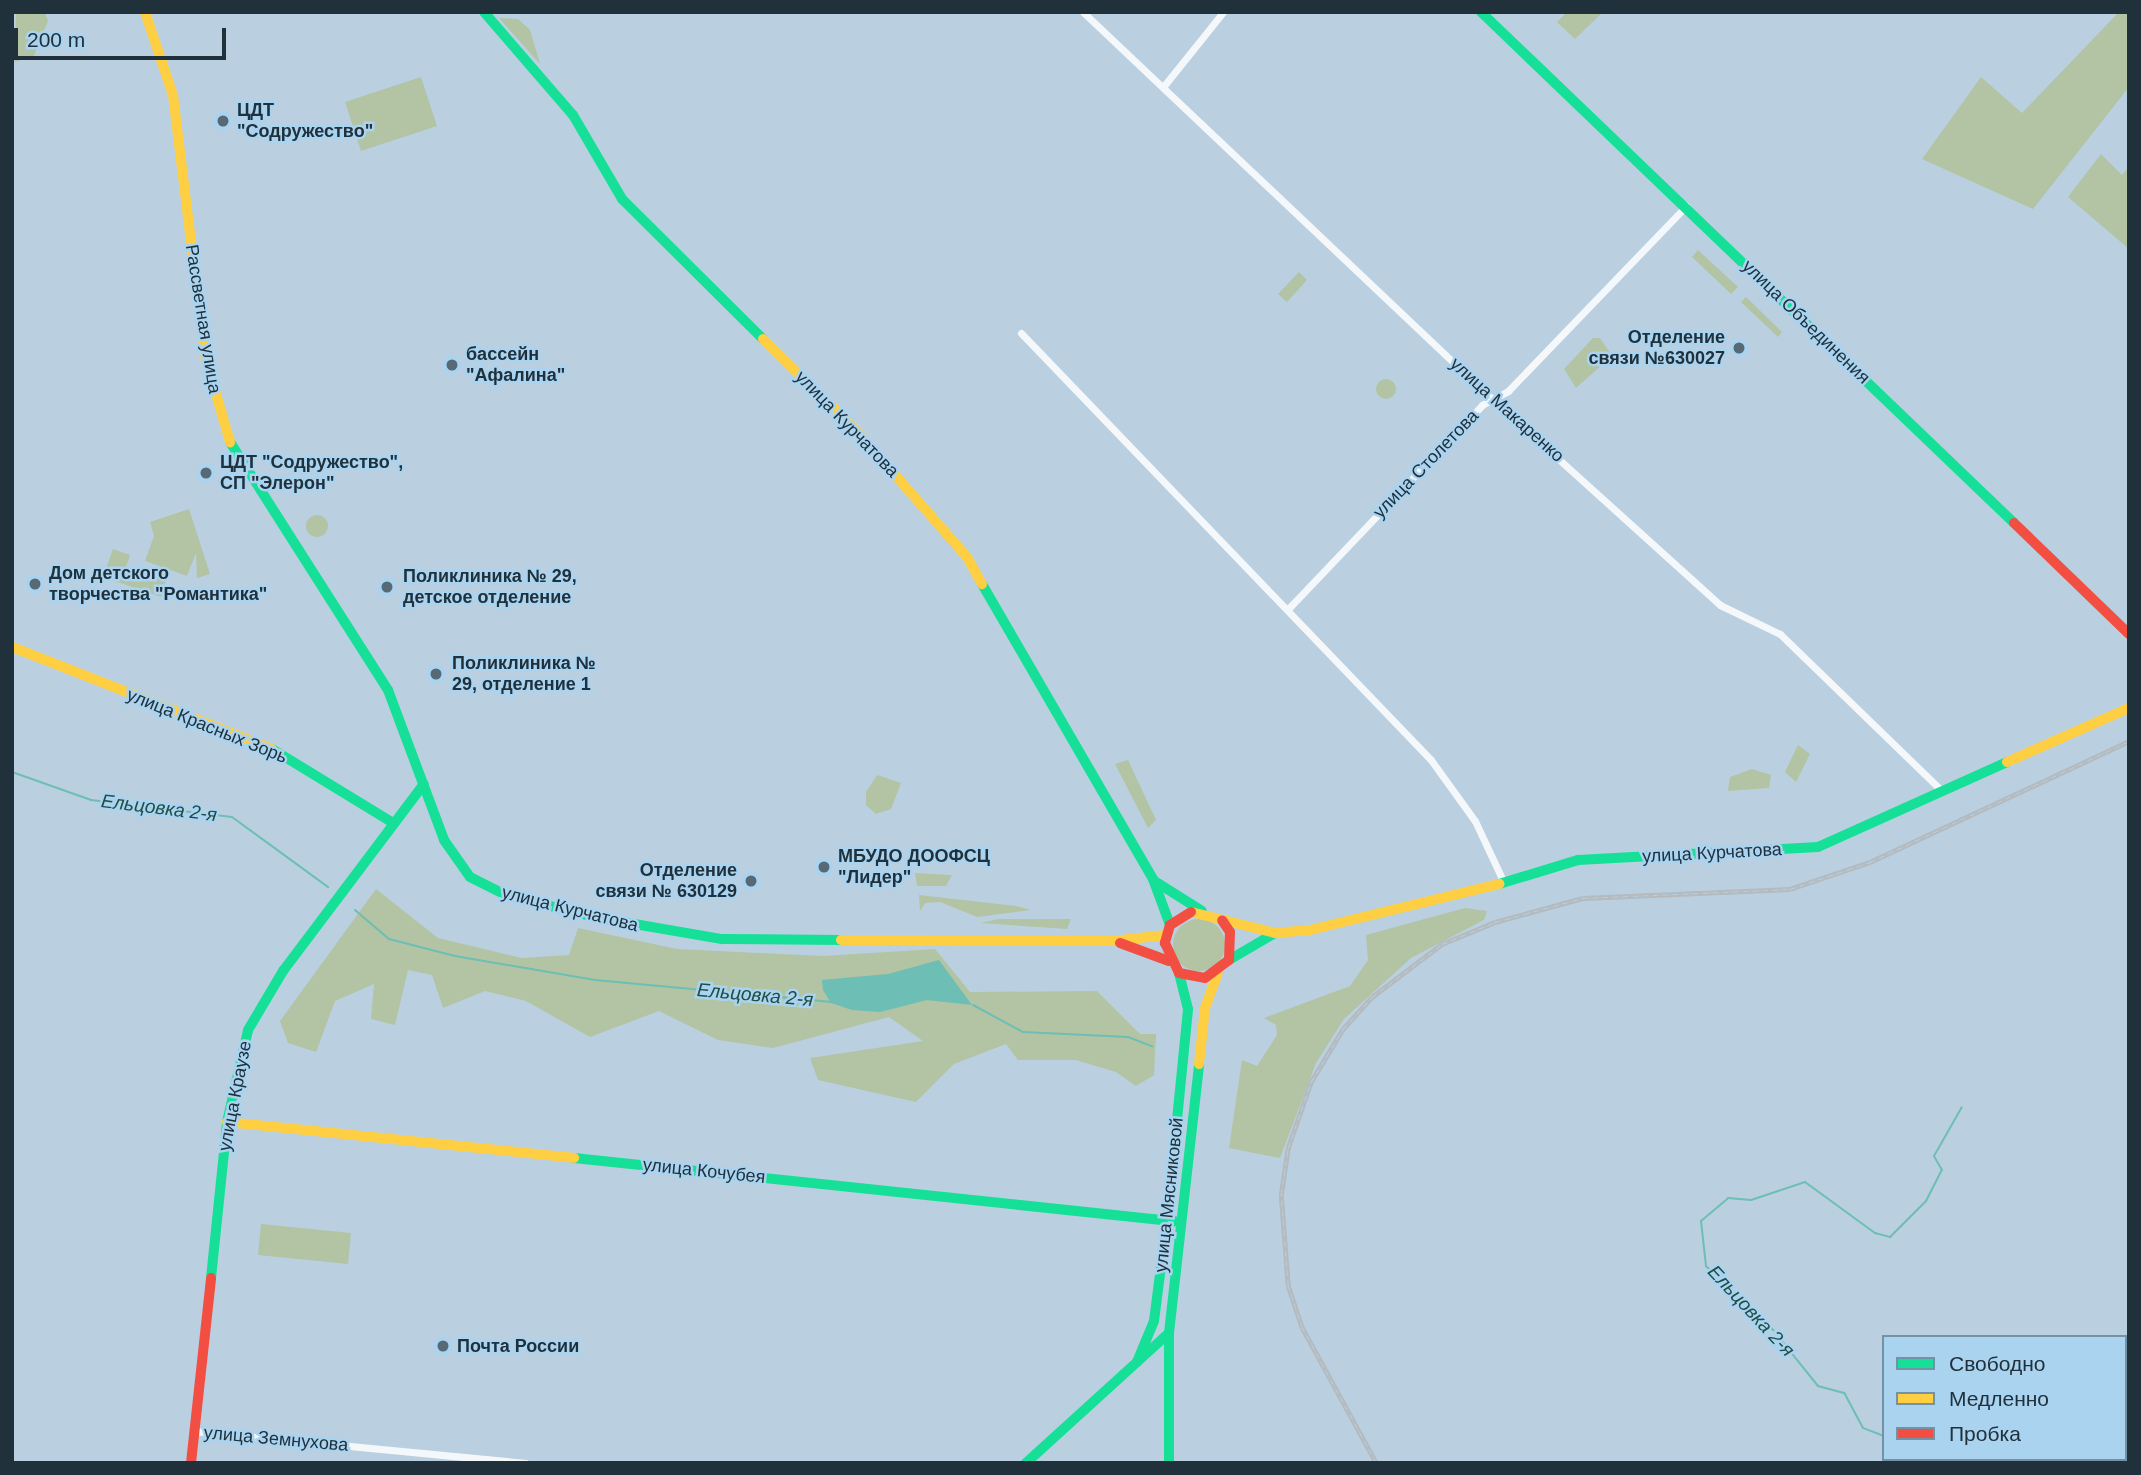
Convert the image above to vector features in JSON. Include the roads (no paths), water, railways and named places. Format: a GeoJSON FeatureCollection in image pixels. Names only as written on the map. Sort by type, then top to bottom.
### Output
{"type":"FeatureCollection","features":[{"type":"Feature","properties":{"kind":"main road","name":"Рассветная улица"},"geometry":{"type":"LineString","coordinates":[[145,12],[173,94],[205,356],[235,458],[388,690],[424,784]]}},
{"type":"Feature","properties":{"kind":"main road","name":"улица Курчатова"},"geometry":{"type":"LineString","coordinates":[[484,12],[573,116],[622,200],[854,428],[946,530],[987,588],[1153,879],[1168,930]]}},
{"type":"Feature","properties":{"kind":"main road","name":"улица Объединения"},"geometry":{"type":"LineString","coordinates":[[1481,12],[2129,634]]}},
{"type":"Feature","properties":{"kind":"main road","name":"улица Красных Зорь"},"geometry":{"type":"LineString","coordinates":[[12,647],[276,751],[393,822]]}},
{"type":"Feature","properties":{"kind":"main road","name":"улица Курчатова"},"geometry":{"type":"LineString","coordinates":[[1222,920],[1275,933],[1354,923],[1504,883],[1578,860],[1818,847],[2129,708]]}},
{"type":"Feature","properties":{"kind":"main road","name":"улица Краузе"},"geometry":{"type":"LineString","coordinates":[[191,1463],[227,1122],[248,1030],[283,971],[424,784]]}},
{"type":"Feature","properties":{"kind":"main road","name":"улица Курчатова"},"geometry":{"type":"LineString","coordinates":[[424,784],[444,840],[470,877],[506,895],[594,917],[663,932],[783,943],[960,936],[1112,941]]}},
{"type":"Feature","properties":{"kind":"main road"},"geometry":{"type":"LineString","coordinates":[[1112,941],[1169,961],[1179,973],[1205,978],[1218,972],[1229,960],[1230,932],[1222,920],[1202,911],[1153,879]]}},
{"type":"Feature","properties":{"kind":"main road"},"geometry":{"type":"LineString","coordinates":[[1112,941],[1168,930],[1202,911]]}},
{"type":"Feature","properties":{"kind":"main road"},"geometry":{"type":"LineString","coordinates":[[1168,930],[1169,961]]}},
{"type":"Feature","properties":{"kind":"main road","name":"улица Курчатова"},"geometry":{"type":"LineString","coordinates":[[1229,960],[1275,933]]}},
{"type":"Feature","properties":{"kind":"main road","name":"улица Мясниковой"},"geometry":{"type":"LineString","coordinates":[[1169,1463],[1169,1333],[1205,1008],[1218,972]]}},
{"type":"Feature","properties":{"kind":"main road","name":"улица Мясниковой"},"geometry":{"type":"LineString","coordinates":[[1135,1366],[1154,1321],[1167,1220],[1188,1009],[1179,973]]}},
{"type":"Feature","properties":{"kind":"main road","name":"улица Кочубея"},"geometry":{"type":"LineString","coordinates":[[227,1122],[1181,1222]]}},
{"type":"Feature","properties":{"kind":"main road"},"geometry":{"type":"LineString","coordinates":[[1026,1463],[1169,1333]]}},
{"type":"Feature","properties":{"kind":"street","name":"улица Макаренко"},"geometry":{"type":"LineString","coordinates":[[1083,12],[1491,398],[1720,605],[1780,634],[1942,791]]}},
{"type":"Feature","properties":{"kind":"street"},"geometry":{"type":"LineString","coordinates":[[1163,87],[1223,12]]}},
{"type":"Feature","properties":{"kind":"street","name":"улица Столетова"},"geometry":{"type":"LineString","coordinates":[[1288,609],[1491,398],[1508,391],[1686,206]]}},
{"type":"Feature","properties":{"kind":"street"},"geometry":{"type":"LineString","coordinates":[[1021,333],[1288,609],[1292,621],[1431,760],[1475,821],[1504,883]]}},
{"type":"Feature","properties":{"kind":"street","name":"улица Земнухова"},"geometry":{"type":"LineString","coordinates":[[194,1431],[525,1463]]}},
{"type":"Feature","properties":{"kind":"waterway","name":"Ельцовка 2-я"},"geometry":{"type":"LineString","coordinates":[[12,772],[91,800],[232,817],[328,887]]}},
{"type":"Feature","properties":{"kind":"waterway","name":"Ельцовка 2-я"},"geometry":{"type":"LineString","coordinates":[[355,910],[389,939],[455,956],[595,980],[832,1002]]}},
{"type":"Feature","properties":{"kind":"waterway","name":"Ельцовка 2-я"},"geometry":{"type":"LineString","coordinates":[[973,1005],[1023,1032],[1128,1037],[1152,1046]]}},
{"type":"Feature","properties":{"kind":"waterway","name":"Ельцовка 2-я"},"geometry":{"type":"LineString","coordinates":[[1882,1435],[1863,1428],[1844,1393],[1818,1386],[1769,1325],[1706,1266],[1701,1221],[1728,1198],[1751,1200],[1805,1182],[1875,1233],[1890,1237],[1926,1201],[1942,1170],[1934,1156],[1962,1107]]}},
{"type":"Feature","properties":{"kind":"railway"},"geometry":{"type":"LineString","coordinates":[[1376,1463],[1302,1328],[1288,1286],[1281,1195],[1288,1148],[1311,1082],[1343,1029],[1372,997],[1442,944],[1495,922],[1583,898],[1790,889],[1870,862],[2129,741]]}},
{"type":"Feature","properties":{"kind":"place","name":"ЦДТ \"Содружество\""},"geometry":{"type":"Point","coordinates":[223,121]}},
{"type":"Feature","properties":{"kind":"place","name":"Отделение связи №630027"},"geometry":{"type":"Point","coordinates":[1739,348]}},
{"type":"Feature","properties":{"kind":"place","name":"бассейн \"Афалина\""},"geometry":{"type":"Point","coordinates":[452,365]}},
{"type":"Feature","properties":{"kind":"place","name":"ЦДТ \"Содружество\", СП \"Элерон\""},"geometry":{"type":"Point","coordinates":[206,473]}},
{"type":"Feature","properties":{"kind":"place","name":"Дом детского творчества \"Романтика\""},"geometry":{"type":"Point","coordinates":[35,584]}},
{"type":"Feature","properties":{"kind":"place","name":"Поликлиника № 29, детское отделение"},"geometry":{"type":"Point","coordinates":[387,587]}},
{"type":"Feature","properties":{"kind":"place","name":"Поликлиника № 29, отделение 1"},"geometry":{"type":"Point","coordinates":[436,674]}},
{"type":"Feature","properties":{"kind":"place","name":"МБУДО ДООФСЦ \"Лидер\""},"geometry":{"type":"Point","coordinates":[824,867]}},
{"type":"Feature","properties":{"kind":"place","name":"Отделение связи № 630129"},"geometry":{"type":"Point","coordinates":[751,881]}},
{"type":"Feature","properties":{"kind":"place","name":"Почта России"},"geometry":{"type":"Point","coordinates":[443,1346]}}]}
